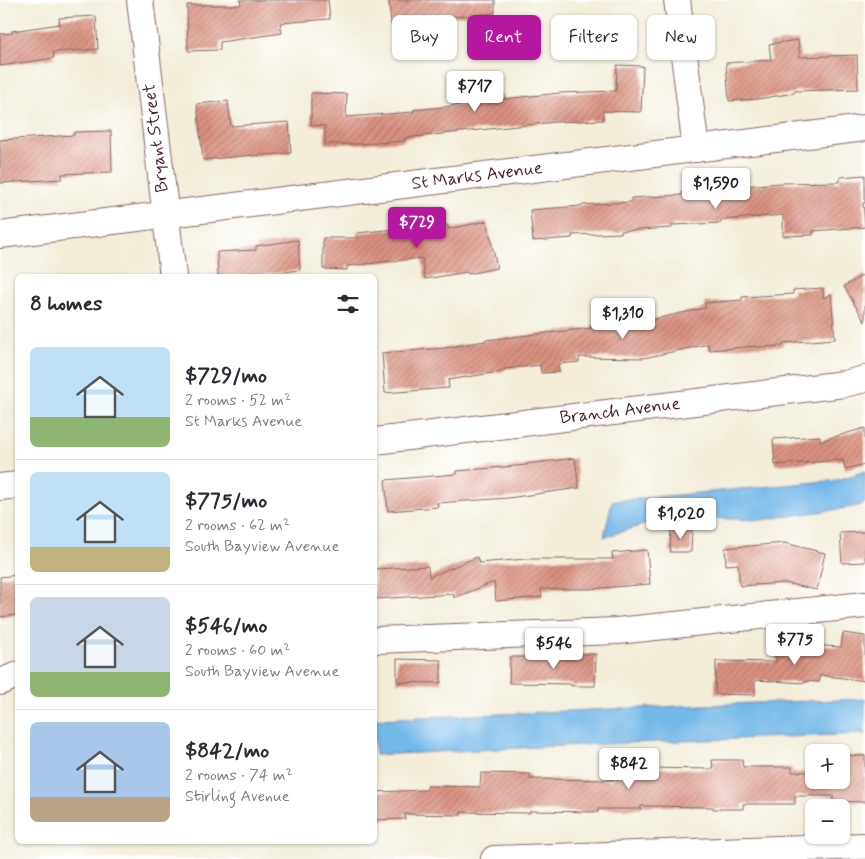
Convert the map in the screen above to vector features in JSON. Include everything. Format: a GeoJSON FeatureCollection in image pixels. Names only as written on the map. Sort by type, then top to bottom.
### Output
{"type":"FeatureCollection","features":[{"type":"Feature","properties":{"kind":"street","name":"Bryant Street"},"geometry":{"type":"LineString","coordinates":[[140,0],[173,274]]}},
{"type":"Feature","properties":{"kind":"street"},"geometry":{"type":"LineString","coordinates":[[677,0],[696,149]]}},
{"type":"Feature","properties":{"kind":"street","name":"St Marks Avenue"},"geometry":{"type":"LineString","coordinates":[[0,235],[865,128]]}},
{"type":"Feature","properties":{"kind":"street","name":"Branch Avenue"},"geometry":{"type":"LineString","coordinates":[[377,441],[834,385],[865,379]]}},
{"type":"Feature","properties":{"kind":"street"},"geometry":{"type":"LineString","coordinates":[[0,487],[15,485]]}},
{"type":"Feature","properties":{"kind":"street"},"geometry":{"type":"LineString","coordinates":[[377,640],[617,631],[865,605]]}},
{"type":"Feature","properties":{"kind":"street"},"geometry":{"type":"LineString","coordinates":[[0,682],[15,676]]}},
{"type":"Feature","properties":{"kind":"street"},"geometry":{"type":"LineString","coordinates":[[494,859],[865,846]]}},
{"type":"Feature","properties":{"kind":"water"},"geometry":{"type":"Polygon","coordinates":[[[865,471],[865,503],[854,507],[760,520],[669,517],[604,537],[612,501],[838,480],[865,471]]]}},
{"type":"Feature","properties":{"kind":"water"},"geometry":{"type":"Polygon","coordinates":[[[865,699],[865,734],[377,755],[377,719],[865,699]]]}},
{"type":"Feature","properties":{"kind":"building"},"geometry":{"type":"Polygon","coordinates":[[[240,0],[328,0],[330,19],[280,23],[282,33],[220,42],[220,50],[188,51],[187,5],[241,5],[240,0]]]}},
{"type":"Feature","properties":{"kind":"building"},"geometry":{"type":"Polygon","coordinates":[[[389,0],[495,0],[495,13],[457,16],[392,15],[391,25],[389,0]]]}},
{"type":"Feature","properties":{"kind":"building"},"geometry":{"type":"Polygon","coordinates":[[[96,16],[98,49],[53,52],[54,58],[0,66],[0,34],[60,24],[59,18],[96,16]]]}},
{"type":"Feature","properties":{"kind":"building"},"geometry":{"type":"Polygon","coordinates":[[[798,40],[800,57],[857,55],[858,89],[794,91],[794,93],[758,99],[729,101],[726,63],[771,60],[769,44],[798,40]]]}},
{"type":"Feature","properties":{"kind":"building"},"geometry":{"type":"Polygon","coordinates":[[[617,65],[643,66],[641,112],[603,111],[603,120],[555,122],[404,138],[405,141],[359,144],[325,144],[325,126],[311,125],[311,93],[347,94],[346,117],[414,112],[413,110],[464,105],[464,98],[503,94],[503,99],[560,93],[616,91],[617,65]]]}},
{"type":"Feature","properties":{"kind":"building"},"geometry":{"type":"Polygon","coordinates":[[[228,101],[231,126],[289,122],[291,153],[203,160],[197,104],[228,101]]]}},
{"type":"Feature","properties":{"kind":"building"},"geometry":{"type":"Polygon","coordinates":[[[111,131],[112,172],[62,174],[62,179],[0,183],[0,140],[74,135],[74,132],[111,131]]]}},
{"type":"Feature","properties":{"kind":"building"},"geometry":{"type":"Polygon","coordinates":[[[865,175],[865,203],[863,203],[865,227],[813,231],[813,235],[783,236],[783,215],[721,220],[721,223],[672,225],[672,228],[621,231],[621,233],[572,235],[572,238],[533,241],[530,210],[631,202],[631,198],[682,195],[682,192],[732,191],[732,187],[780,183],[840,182],[840,177],[865,175]]]}},
{"type":"Feature","properties":{"kind":"building"},"geometry":{"type":"Polygon","coordinates":[[[487,221],[497,268],[468,274],[467,272],[425,279],[422,258],[347,266],[347,270],[323,269],[323,238],[358,238],[357,233],[395,229],[395,233],[448,225],[448,229],[487,221]]]}},
{"type":"Feature","properties":{"kind":"building"},"geometry":{"type":"Polygon","coordinates":[[[298,240],[300,270],[268,274],[218,274],[217,252],[256,250],[256,246],[298,240]]]}},
{"type":"Feature","properties":{"kind":"building"},"geometry":{"type":"Polygon","coordinates":[[[865,274],[865,322],[844,286],[865,274]]]}},
{"type":"Feature","properties":{"kind":"building"},"geometry":{"type":"Polygon","coordinates":[[[823,288],[823,298],[831,294],[835,339],[783,343],[783,346],[709,350],[708,344],[644,358],[579,357],[579,362],[558,364],[559,372],[541,373],[540,365],[504,369],[505,371],[448,380],[449,388],[385,393],[382,353],[444,348],[485,340],[591,328],[591,325],[627,325],[705,308],[705,303],[742,300],[742,297],[793,294],[793,290],[823,288]]]}},
{"type":"Feature","properties":{"kind":"building"},"geometry":{"type":"Polygon","coordinates":[[[865,428],[865,464],[845,469],[843,460],[775,465],[773,439],[820,436],[820,441],[865,428]]]}},
{"type":"Feature","properties":{"kind":"building"},"geometry":{"type":"Polygon","coordinates":[[[575,458],[579,488],[508,498],[437,503],[438,507],[388,511],[385,480],[457,474],[457,471],[527,465],[575,458]]]}},
{"type":"Feature","properties":{"kind":"building"},"geometry":{"type":"Polygon","coordinates":[[[671,529],[692,529],[691,552],[670,552],[671,529]]]}},
{"type":"Feature","properties":{"kind":"building"},"geometry":{"type":"Polygon","coordinates":[[[865,532],[865,562],[842,563],[840,533],[865,532]]]}},
{"type":"Feature","properties":{"kind":"building"},"geometry":{"type":"Polygon","coordinates":[[[785,543],[825,553],[817,590],[785,583],[740,586],[738,564],[726,565],[725,548],[785,543]]]}},
{"type":"Feature","properties":{"kind":"building"},"geometry":{"type":"Polygon","coordinates":[[[647,550],[650,584],[589,589],[541,589],[542,597],[496,601],[494,582],[454,598],[453,594],[377,599],[377,569],[428,566],[429,577],[477,557],[479,563],[525,559],[613,559],[612,553],[647,550]]]}},
{"type":"Feature","properties":{"kind":"building"},"geometry":{"type":"Polygon","coordinates":[[[15,575],[15,615],[0,617],[0,577],[15,575]]]}},
{"type":"Feature","properties":{"kind":"building"},"geometry":{"type":"Polygon","coordinates":[[[843,633],[865,636],[865,681],[820,675],[819,682],[755,680],[755,695],[715,694],[716,661],[776,662],[777,643],[841,647],[843,633]]]}},
{"type":"Feature","properties":{"kind":"building"},"geometry":{"type":"Polygon","coordinates":[[[572,654],[596,654],[595,686],[509,683],[510,657],[572,658],[572,654]]]}},
{"type":"Feature","properties":{"kind":"building"},"geometry":{"type":"Polygon","coordinates":[[[397,659],[441,660],[441,683],[397,682],[397,659]]]}},
{"type":"Feature","properties":{"kind":"building"},"geometry":{"type":"Polygon","coordinates":[[[850,755],[865,756],[865,802],[850,802],[850,799],[833,799],[833,796],[795,796],[795,804],[743,804],[743,809],[641,806],[641,809],[598,809],[598,812],[530,811],[530,813],[461,812],[461,815],[405,814],[405,819],[377,820],[377,792],[427,790],[427,786],[480,787],[481,773],[530,774],[530,779],[613,780],[613,761],[641,761],[641,768],[713,769],[712,760],[742,760],[743,767],[792,767],[792,772],[805,772],[805,789],[850,789],[850,755]]]}}]}
